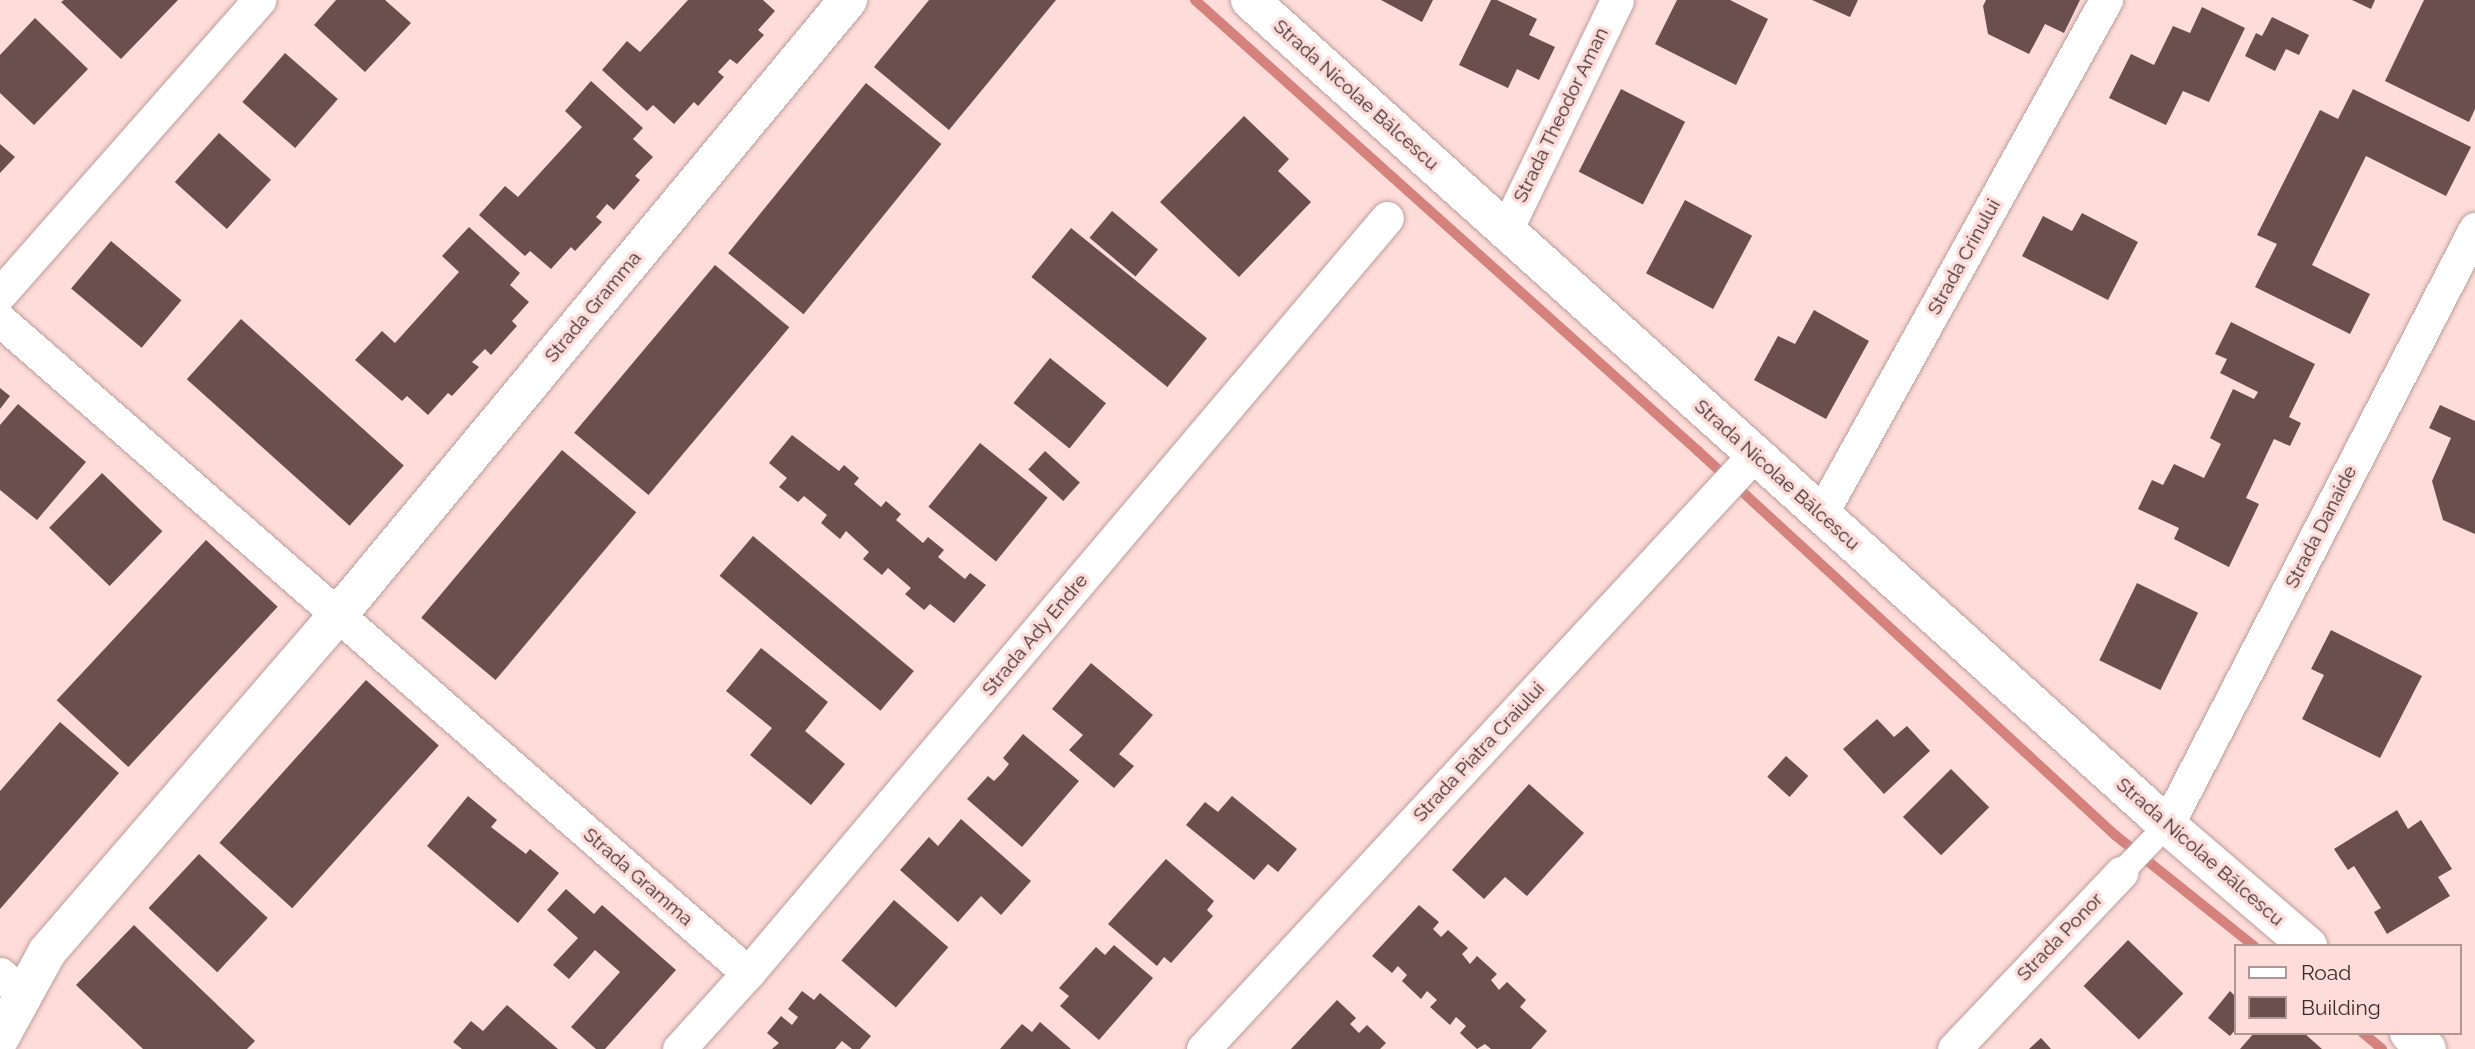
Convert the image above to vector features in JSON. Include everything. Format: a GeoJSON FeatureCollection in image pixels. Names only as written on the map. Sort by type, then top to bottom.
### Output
{"type":"FeatureCollection","features":[{"type":"Feature","properties":{"kind":"street"},"geometry":{"type":"LineString","coordinates":[[0,294],[259,0]]}},
{"type":"Feature","properties":{"kind":"street","name":"Strada Gramma"},"geometry":{"type":"LineString","coordinates":[[0,1038],[11,983],[47,953],[338,615],[848,0]]}},
{"type":"Feature","properties":{"kind":"street","name":"Strada Nicolae Bălcescu"},"geometry":{"type":"LineString","coordinates":[[1250,0],[1506,230],[1748,462],[1821,514],[2162,830],[2305,944]]}},
{"type":"Feature","properties":{"kind":"street","name":"Strada Theodor Aman"},"geometry":{"type":"LineString","coordinates":[[1506,230],[1617,0]]}},
{"type":"Feature","properties":{"kind":"street","name":"Strada Crinului"},"geometry":{"type":"LineString","coordinates":[[1821,514],[2106,0]]}},
{"type":"Feature","properties":{"kind":"street","name":"Strada Ady Endre"},"geometry":{"type":"LineString","coordinates":[[679,1049],[748,974],[1387,218]]}},
{"type":"Feature","properties":{"kind":"street","name":"Strada Danaide"},"geometry":{"type":"LineString","coordinates":[[2162,830],[2475,229]]}},
{"type":"Feature","properties":{"kind":"street","name":"Strada Gramma"},"geometry":{"type":"LineString","coordinates":[[0,320],[748,974]]}},
{"type":"Feature","properties":{"kind":"street","name":"Strada Piatra Craiului"},"geometry":{"type":"LineString","coordinates":[[1203,1049],[1748,462]]}},
{"type":"Feature","properties":{"kind":"street","name":"Strada Ponor"},"geometry":{"type":"LineString","coordinates":[[1954,1049],[2162,830]]}},
{"type":"Feature","properties":{"kind":"street"},"geometry":{"type":"LineString","coordinates":[[2411,1035],[2427,1049]]}},
{"type":"Feature","properties":{"kind":"building"},"geometry":{"type":"Polygon","coordinates":[[[178,0],[121,59],[61,2],[178,0]]]}},
{"type":"Feature","properties":{"kind":"building"},"geometry":{"type":"Polygon","coordinates":[[[336,0],[385,0],[411,23],[365,72],[314,25],[336,0]]]}},
{"type":"Feature","properties":{"kind":"building"},"geometry":{"type":"Polygon","coordinates":[[[688,0],[763,0],[775,11],[758,30],[764,35],[737,64],[730,59],[718,72],[724,77],[698,106],[694,102],[674,124],[653,105],[647,111],[602,70],[627,41],[640,52],[688,0]]]}},
{"type":"Feature","properties":{"kind":"building"},"geometry":{"type":"Polygon","coordinates":[[[929,0],[1056,0],[949,130],[874,67],[929,0]]]}},
{"type":"Feature","properties":{"kind":"building"},"geometry":{"type":"Polygon","coordinates":[[[1381,0],[1433,0],[1422,22],[1381,0]]]}},
{"type":"Feature","properties":{"kind":"building"},"geometry":{"type":"Polygon","coordinates":[[[1491,0],[1497,0],[1537,19],[1529,35],[1555,47],[1539,80],[1517,69],[1508,88],[1459,65],[1491,0]]]}},
{"type":"Feature","properties":{"kind":"building"},"geometry":{"type":"Polygon","coordinates":[[[1677,0],[1730,0],[1768,19],[1736,85],[1655,44],[1677,0]]]}},
{"type":"Feature","properties":{"kind":"building"},"geometry":{"type":"Polygon","coordinates":[[[1812,0],[1858,0],[1850,17],[1812,0]]]}},
{"type":"Feature","properties":{"kind":"building"},"geometry":{"type":"Polygon","coordinates":[[[1986,0],[2080,0],[2064,33],[2045,24],[2029,54],[1988,34],[1983,6],[1986,0]]]}},
{"type":"Feature","properties":{"kind":"building"},"geometry":{"type":"Polygon","coordinates":[[[2352,0],[2375,0],[2371,9],[2352,0]]]}},
{"type":"Feature","properties":{"kind":"building"},"geometry":{"type":"Polygon","coordinates":[[[2424,0],[2475,0],[2475,109],[2469,122],[2385,81],[2424,0]]]}},
{"type":"Feature","properties":{"kind":"building"},"geometry":{"type":"Polygon","coordinates":[[[2202,7],[2245,28],[2209,102],[2183,91],[2166,125],[2109,98],[2131,54],[2154,65],[2173,26],[2190,33],[2202,7]]]}},
{"type":"Feature","properties":{"kind":"building"},"geometry":{"type":"Polygon","coordinates":[[[2272,17],[2309,35],[2299,55],[2286,49],[2275,71],[2245,56],[2256,33],[2262,36],[2272,17]]]}},
{"type":"Feature","properties":{"kind":"building"},"geometry":{"type":"Polygon","coordinates":[[[35,18],[88,69],[34,125],[0,93],[0,55],[35,18]]]}},
{"type":"Feature","properties":{"kind":"building"},"geometry":{"type":"Polygon","coordinates":[[[285,53],[338,99],[295,148],[242,102],[285,53]]]}},
{"type":"Feature","properties":{"kind":"building"},"geometry":{"type":"Polygon","coordinates":[[[591,81],[643,128],[633,139],[653,157],[635,176],[640,180],[614,210],[607,204],[596,217],[602,222],[575,251],[571,247],[551,269],[530,251],[525,256],[479,215],[505,186],[518,197],[582,127],[565,111],[591,81]]]}},
{"type":"Feature","properties":{"kind":"building"},"geometry":{"type":"Polygon","coordinates":[[[866,83],[941,144],[804,314],[728,253],[866,83]]]}},
{"type":"Feature","properties":{"kind":"building"},"geometry":{"type":"Polygon","coordinates":[[[1621,89],[1685,122],[1643,205],[1579,172],[1621,89]]]}},
{"type":"Feature","properties":{"kind":"building"},"geometry":{"type":"Polygon","coordinates":[[[2353,89],[2471,147],[2446,196],[2366,156],[2312,265],[2370,294],[2350,334],[2255,287],[2277,244],[2257,235],[2320,110],[2338,119],[2353,89]]]}},
{"type":"Feature","properties":{"kind":"building"},"geometry":{"type":"Polygon","coordinates":[[[1244,116],[1289,159],[1278,171],[1311,202],[1239,277],[1160,202],[1244,116]]]}},
{"type":"Feature","properties":{"kind":"building"},"geometry":{"type":"Polygon","coordinates":[[[219,133],[271,180],[227,229],[175,182],[219,133]]]}},
{"type":"Feature","properties":{"kind":"building"},"geometry":{"type":"Polygon","coordinates":[[[0,144],[15,157],[0,173],[0,144]]]}},
{"type":"Feature","properties":{"kind":"building"},"geometry":{"type":"Polygon","coordinates":[[[1685,200],[1752,236],[1713,309],[1646,273],[1685,200]]]}},
{"type":"Feature","properties":{"kind":"building"},"geometry":{"type":"Polygon","coordinates":[[[1112,211],[1158,250],[1135,276],[1090,238],[1112,211]]]}},
{"type":"Feature","properties":{"kind":"building"},"geometry":{"type":"Polygon","coordinates":[[[2082,213],[2138,242],[2108,300],[2022,256],[2043,216],[2072,231],[2082,213]]]}},
{"type":"Feature","properties":{"kind":"building"},"geometry":{"type":"Polygon","coordinates":[[[469,227],[520,273],[510,285],[529,302],[512,321],[517,326],[491,355],[485,349],[472,362],[479,367],[452,396],[448,393],[428,415],[407,396],[402,401],[355,360],[382,331],[395,343],[459,272],[442,256],[469,227]]]}},
{"type":"Feature","properties":{"kind":"building"},"geometry":{"type":"Polygon","coordinates":[[[1071,228],[1207,338],[1167,387],[1031,277],[1071,228]]]}},
{"type":"Feature","properties":{"kind":"building"},"geometry":{"type":"Polygon","coordinates":[[[111,241],[181,300],[142,348],[71,288],[111,241]]]}},
{"type":"Feature","properties":{"kind":"building"},"geometry":{"type":"Polygon","coordinates":[[[715,265],[789,327],[649,495],[574,433],[715,265]]]}},
{"type":"Feature","properties":{"kind":"building"},"geometry":{"type":"Polygon","coordinates":[[[1814,310],[1869,341],[1826,419],[1754,380],[1778,336],[1795,344],[1814,310]]]}},
{"type":"Feature","properties":{"kind":"building"},"geometry":{"type":"Polygon","coordinates":[[[241,319],[404,466],[350,526],[187,379],[241,319]]]}},
{"type":"Feature","properties":{"kind":"building"},"geometry":{"type":"Polygon","coordinates":[[[2231,322],[2315,364],[2289,417],[2301,423],[2290,446],[2274,439],[2246,498],[2259,504],[2229,567],[2174,539],[2179,528],[2138,509],[2152,480],[2163,485],[2174,464],[2204,478],[2221,444],[2210,438],[2233,389],[2254,399],[2258,392],[2220,373],[2227,359],[2215,354],[2231,322]]]}},
{"type":"Feature","properties":{"kind":"building"},"geometry":{"type":"Polygon","coordinates":[[[1050,358],[1106,403],[1069,448],[1013,403],[1050,358]]]}},
{"type":"Feature","properties":{"kind":"building"},"geometry":{"type":"Polygon","coordinates":[[[0,388],[10,396],[0,409],[0,388]]]}},
{"type":"Feature","properties":{"kind":"building"},"geometry":{"type":"Polygon","coordinates":[[[18,404],[86,462],[37,520],[0,490],[0,425],[18,404]]]}},
{"type":"Feature","properties":{"kind":"building"},"geometry":{"type":"Polygon","coordinates":[[[2440,405],[2475,421],[2475,534],[2443,520],[2432,481],[2451,438],[2429,428],[2440,405]]]}},
{"type":"Feature","properties":{"kind":"building"},"geometry":{"type":"Polygon","coordinates":[[[792,435],[839,471],[844,465],[859,478],[854,484],[881,507],[886,501],[901,514],[896,520],[923,543],[928,537],[944,550],[938,557],[965,579],[970,573],[986,585],[954,623],[930,604],[924,610],[905,594],[911,588],[888,568],[882,575],[863,559],[869,552],[846,531],[840,539],[821,523],[827,515],[804,496],[798,502],[779,487],[787,478],[769,463],[792,435]]]}},
{"type":"Feature","properties":{"kind":"building"},"geometry":{"type":"Polygon","coordinates":[[[980,443],[1048,498],[996,561],[928,507],[980,443]]]}},
{"type":"Feature","properties":{"kind":"building"},"geometry":{"type":"Polygon","coordinates":[[[562,450],[636,512],[496,680],[421,618],[562,450]]]}},
{"type":"Feature","properties":{"kind":"building"},"geometry":{"type":"Polygon","coordinates":[[[1045,451],[1080,482],[1063,501],[1028,470],[1045,451]]]}},
{"type":"Feature","properties":{"kind":"building"},"geometry":{"type":"Polygon","coordinates":[[[102,473],[162,531],[110,586],[49,528],[102,473]]]}},
{"type":"Feature","properties":{"kind":"building"},"geometry":{"type":"Polygon","coordinates":[[[753,536],[914,671],[880,711],[720,576],[753,536]]]}},
{"type":"Feature","properties":{"kind":"building"},"geometry":{"type":"Polygon","coordinates":[[[206,540],[278,607],[128,767],[57,700],[206,540]]]}},
{"type":"Feature","properties":{"kind":"building"},"geometry":{"type":"Polygon","coordinates":[[[2137,583],[2198,613],[2160,690],[2099,660],[2137,583]]]}},
{"type":"Feature","properties":{"kind":"building"},"geometry":{"type":"Polygon","coordinates":[[[2331,630],[2422,676],[2380,758],[2302,719],[2324,675],[2311,669],[2331,630]]]}},
{"type":"Feature","properties":{"kind":"building"},"geometry":{"type":"Polygon","coordinates":[[[761,648],[828,702],[805,731],[845,764],[811,805],[750,755],[772,728],[726,691],[761,648]]]}},
{"type":"Feature","properties":{"kind":"building"},"geometry":{"type":"Polygon","coordinates":[[[1091,663],[1153,715],[1119,754],[1134,766],[1114,788],[1069,750],[1083,735],[1052,709],[1091,663]]]}},
{"type":"Feature","properties":{"kind":"building"},"geometry":{"type":"Polygon","coordinates":[[[366,680],[439,746],[292,908],[219,843],[366,680]]]}},
{"type":"Feature","properties":{"kind":"building"},"geometry":{"type":"Polygon","coordinates":[[[1877,719],[1894,737],[1907,726],[1930,751],[1884,794],[1843,749],[1877,719]]]}},
{"type":"Feature","properties":{"kind":"building"},"geometry":{"type":"Polygon","coordinates":[[[60,722],[119,773],[0,909],[0,791],[60,722]]]}},
{"type":"Feature","properties":{"kind":"building"},"geometry":{"type":"Polygon","coordinates":[[[1023,734],[1079,781],[1022,847],[967,799],[988,776],[994,781],[1002,773],[1009,764],[1003,758],[1023,734]]]}},
{"type":"Feature","properties":{"kind":"building"},"geometry":{"type":"Polygon","coordinates":[[[1786,756],[1808,776],[1790,797],[1767,777],[1786,756]]]}},
{"type":"Feature","properties":{"kind":"building"},"geometry":{"type":"Polygon","coordinates":[[[1951,769],[1989,807],[1941,855],[1903,817],[1951,769]]]}},
{"type":"Feature","properties":{"kind":"building"},"geometry":{"type":"Polygon","coordinates":[[[1529,784],[1584,833],[1527,896],[1505,877],[1484,899],[1452,870],[1529,784]]]}},
{"type":"Feature","properties":{"kind":"building"},"geometry":{"type":"Polygon","coordinates":[[[468,796],[497,820],[491,827],[526,854],[530,849],[559,873],[518,923],[427,846],[468,796]]]}},
{"type":"Feature","properties":{"kind":"building"},"geometry":{"type":"Polygon","coordinates":[[[1232,796],[1297,849],[1278,872],[1268,864],[1254,880],[1186,825],[1205,802],[1218,812],[1232,796]]]}},
{"type":"Feature","properties":{"kind":"building"},"geometry":{"type":"Polygon","coordinates":[[[2397,810],[2408,829],[2421,820],[2452,869],[2438,877],[2450,896],[2387,934],[2374,912],[2381,908],[2354,866],[2348,870],[2334,849],[2397,810]]]}},
{"type":"Feature","properties":{"kind":"building"},"geometry":{"type":"Polygon","coordinates":[[[961,819],[1031,881],[1001,915],[981,896],[958,922],[900,870],[929,837],[938,846],[961,819]]]}},
{"type":"Feature","properties":{"kind":"building"},"geometry":{"type":"Polygon","coordinates":[[[199,854],[268,918],[217,972],[149,908],[199,854]]]}},
{"type":"Feature","properties":{"kind":"building"},"geometry":{"type":"Polygon","coordinates":[[[1166,859],[1214,901],[1207,910],[1213,916],[1171,963],[1164,957],[1157,966],[1108,924],[1166,859]]]}},
{"type":"Feature","properties":{"kind":"building"},"geometry":{"type":"Polygon","coordinates":[[[566,889],[594,914],[602,905],[676,970],[605,1049],[596,1049],[571,1027],[620,972],[595,950],[569,979],[553,965],[578,938],[547,910],[566,889]]]}},
{"type":"Feature","properties":{"kind":"building"},"geometry":{"type":"Polygon","coordinates":[[[894,900],[948,947],[896,1008],[842,960],[894,900]]]}},
{"type":"Feature","properties":{"kind":"building"},"geometry":{"type":"Polygon","coordinates":[[[1419,905],[1439,922],[1433,929],[1441,937],[1448,930],[1468,948],[1462,954],[1470,964],[1477,956],[1497,974],[1491,980],[1499,990],[1507,982],[1526,1000],[1520,1007],[1547,1031],[1531,1049],[1491,1049],[1485,1044],[1477,1049],[1460,1033],[1466,1026],[1456,1017],[1450,1025],[1430,1007],[1437,1000],[1427,991],[1421,999],[1402,981],[1407,975],[1398,966],[1392,973],[1372,956],[1419,905]]]}},
{"type":"Feature","properties":{"kind":"building"},"geometry":{"type":"Polygon","coordinates":[[[134,925],[255,1041],[247,1049],[143,1049],[76,985],[134,925]]]}},
{"type":"Feature","properties":{"kind":"building"},"geometry":{"type":"Polygon","coordinates":[[[2128,940],[2183,993],[2139,1040],[2084,986],[2128,940]]]}},
{"type":"Feature","properties":{"kind":"building"},"geometry":{"type":"Polygon","coordinates":[[[1114,945],[1153,978],[1099,1040],[1060,1006],[1069,996],[1059,988],[1096,947],[1105,955],[1114,945]]]}},
{"type":"Feature","properties":{"kind":"building"},"geometry":{"type":"Polygon","coordinates":[[[802,991],[814,1000],[820,993],[871,1036],[860,1049],[852,1049],[842,1041],[835,1049],[772,1049],[779,1043],[767,1033],[781,1016],[792,1025],[798,1017],[788,1009],[802,991]]]}},
{"type":"Feature","properties":{"kind":"building"},"geometry":{"type":"Polygon","coordinates":[[[2230,991],[2234,995],[2234,1031],[2230,1036],[2208,1018],[2230,991]]]}},
{"type":"Feature","properties":{"kind":"building"},"geometry":{"type":"Polygon","coordinates":[[[1337,1000],[1356,1018],[1350,1024],[1359,1033],[1367,1025],[1386,1043],[1380,1049],[1291,1049],[1337,1000]]]}},
{"type":"Feature","properties":{"kind":"building"},"geometry":{"type":"Polygon","coordinates":[[[507,1005],[558,1049],[462,1049],[453,1042],[471,1021],[483,1031],[507,1005]]]}},
{"type":"Feature","properties":{"kind":"building"},"geometry":{"type":"Polygon","coordinates":[[[1040,1022],[1071,1049],[1000,1049],[1022,1024],[1032,1032],[1040,1022]]]}},
{"type":"Feature","properties":{"kind":"building"},"geometry":{"type":"Polygon","coordinates":[[[2252,1035],[2306,1035],[2322,1049],[2240,1049],[2252,1035]]]}},
{"type":"Feature","properties":{"kind":"building"},"geometry":{"type":"Polygon","coordinates":[[[2041,1038],[2051,1049],[2029,1049],[2041,1038]]]}},
{"type":"Feature","properties":{"kind":"waterway"},"geometry":{"type":"LineString","coordinates":[[1195,0],[1698,451],[2115,835],[2251,944]]}},
{"type":"Feature","properties":{"kind":"waterway"},"geometry":{"type":"LineString","coordinates":[[2365,1035],[2382,1049]]}}]}
